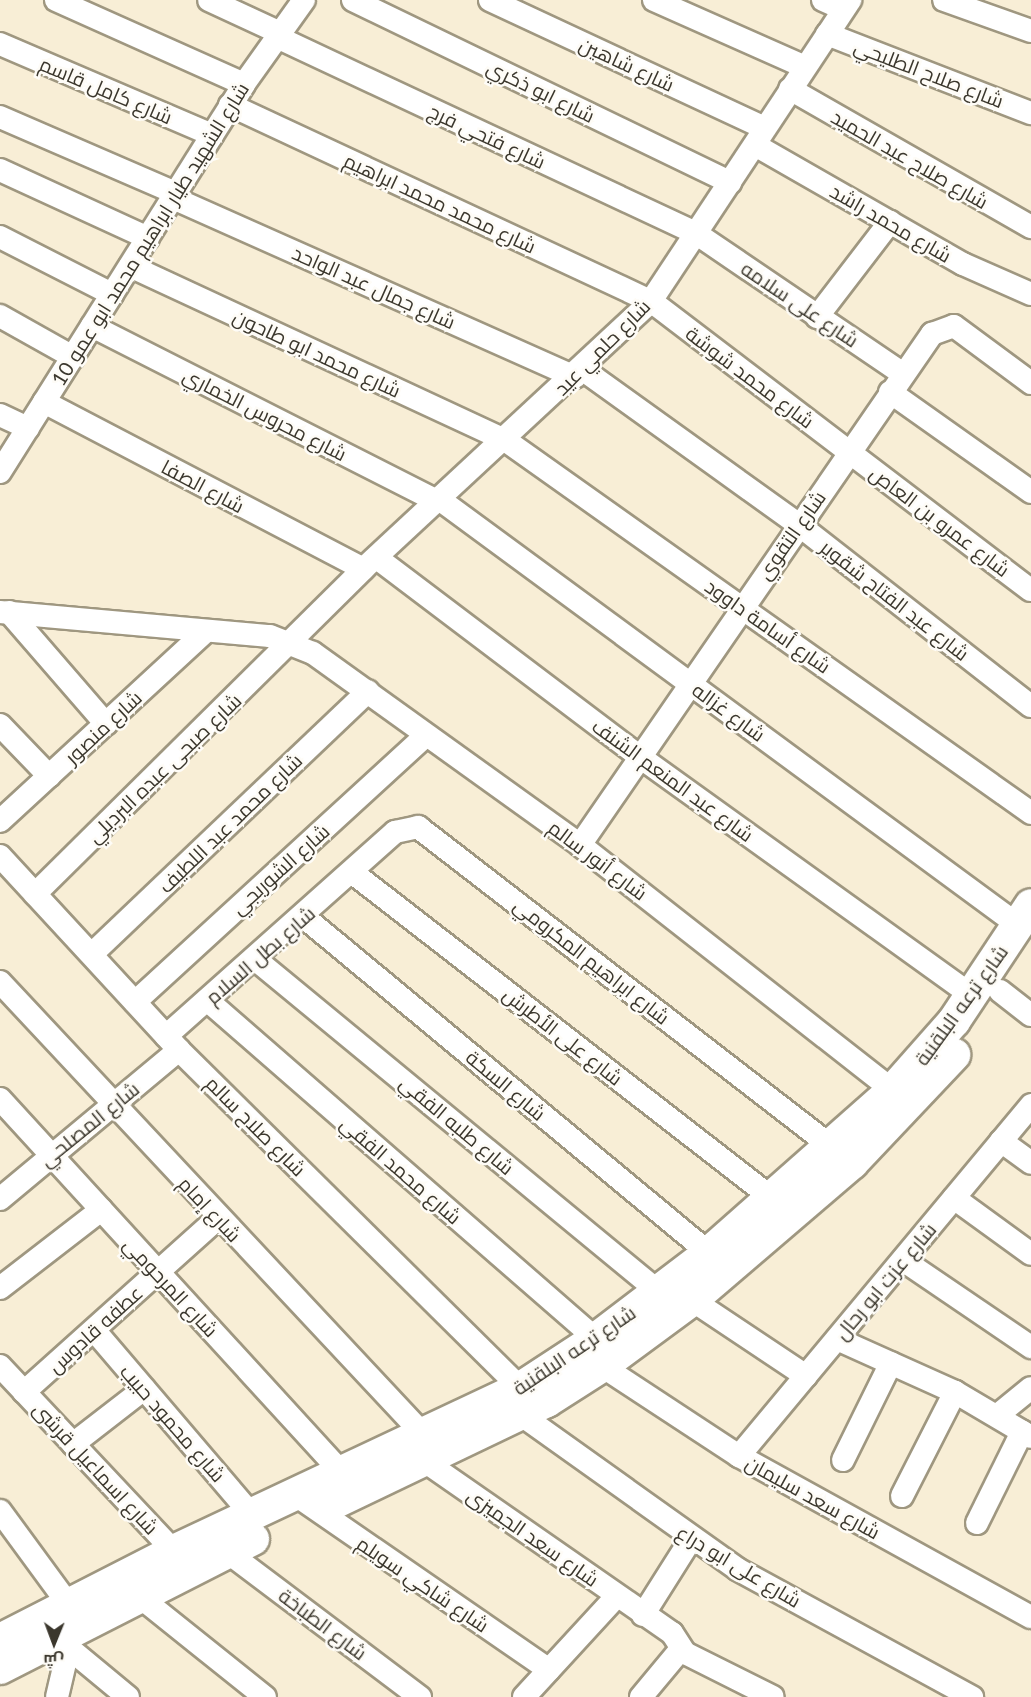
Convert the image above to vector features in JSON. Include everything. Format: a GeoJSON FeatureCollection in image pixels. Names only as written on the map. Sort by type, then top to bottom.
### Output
{"type":"FeatureCollection","features":[{"type":"Feature","properties":{"kind":"street"},"geometry":{"type":"LineString","coordinates":[[56,0],[243,84]]}},
{"type":"Feature","properties":{"kind":"street","name":"شارع فتحي فرج"},"geometry":{"type":"LineString","coordinates":[[209,0],[697,234]]}},
{"type":"Feature","properties":{"kind":"street","name":"شارع الشهيد طيار ابراهيم محمد ابو عمو 10"},"geometry":{"type":"LineString","coordinates":[[0,472],[243,84],[304,0]]}},
{"type":"Feature","properties":{"kind":"street","name":"شارع ابو ذكري"},"geometry":{"type":"LineString","coordinates":[[353,0],[730,182]]}},
{"type":"Feature","properties":{"kind":"street","name":"شارع شاهين"},"geometry":{"type":"LineString","coordinates":[[490,0],[760,136]]}},
{"type":"Feature","properties":{"kind":"street"},"geometry":{"type":"LineString","coordinates":[[654,0],[806,67]]}},
{"type":"Feature","properties":{"kind":"street"},"geometry":{"type":"LineString","coordinates":[[944,0],[1031,31]]}},
{"type":"Feature","properties":{"kind":"street","name":"شارع حلمي عيد"},"geometry":{"type":"LineString","coordinates":[[294,643],[370,563],[578,373],[651,301],[827,34],[839,3]]}},
{"type":"Feature","properties":{"kind":"street","name":"شارع صلاح الطليحي"},"geometry":{"type":"LineString","coordinates":[[827,34],[1031,113]]}},
{"type":"Feature","properties":{"kind":"street","name":"شارع كامل قاسم"},"geometry":{"type":"LineString","coordinates":[[0,44],[212,135]]}},
{"type":"Feature","properties":{"kind":"street","name":"شارع صلاح عبد الحميد"},"geometry":{"type":"LineString","coordinates":[[790,89],[1031,227]]}},
{"type":"Feature","properties":{"kind":"street","name":"شارع محمد محمد ابراهيم"},"geometry":{"type":"LineString","coordinates":[[230,105],[651,301]]}},
{"type":"Feature","properties":{"kind":"street","name":"شارع جمال عبد الواحد"},"geometry":{"type":"LineString","coordinates":[[0,117],[578,373]]}},
{"type":"Feature","properties":{"kind":"street","name":"شارع محمد راشد"},"geometry":{"type":"LineString","coordinates":[[760,136],[890,222],[1031,294]]}},
{"type":"Feature","properties":{"kind":"street"},"geometry":{"type":"LineString","coordinates":[[0,170],[148,238]]}},
{"type":"Feature","properties":{"kind":"street"},"geometry":{"type":"LineString","coordinates":[[817,316],[890,222]]}},
{"type":"Feature","properties":{"kind":"street","name":"شارع على سلامه"},"geometry":{"type":"LineString","coordinates":[[697,234],[817,316],[1031,492]]}},
{"type":"Feature","properties":{"kind":"street"},"geometry":{"type":"LineString","coordinates":[[0,237],[112,294]]}},
{"type":"Feature","properties":{"kind":"street","name":"شارع محمد ابو طاحون"},"geometry":{"type":"LineString","coordinates":[[130,266],[505,440]]}},
{"type":"Feature","properties":{"kind":"street","name":"شارع محمد شوشة"},"geometry":{"type":"LineString","coordinates":[[651,301],[849,453]]}},
{"type":"Feature","properties":{"kind":"street"},"geometry":{"type":"LineString","coordinates":[[0,316],[73,357]]}},
{"type":"Feature","properties":{"kind":"street","name":"شارع محروس الخماري"},"geometry":{"type":"LineString","coordinates":[[92,326],[438,500]]}},
{"type":"Feature","properties":{"kind":"street","name":"شارع التقوي"},"geometry":{"type":"LineString","coordinates":[[580,845],[690,684],[740,606],[932,334],[946,326],[1031,383]]}},
{"type":"Feature","properties":{"kind":"street","name":"شارع عبد الفتاح شقوير"},"geometry":{"type":"LineString","coordinates":[[578,373],[799,525],[1031,706]]}},
{"type":"Feature","properties":{"kind":"street","name":"شارع الصفا"},"geometry":{"type":"LineString","coordinates":[[44,402],[370,563]]}},
{"type":"Feature","properties":{"kind":"street"},"geometry":{"type":"LineString","coordinates":[[0,415],[28,428]]}},
{"type":"Feature","properties":{"kind":"street","name":"شارع أسامة داوود"},"geometry":{"type":"LineString","coordinates":[[505,440],[1031,813]]}},
{"type":"Feature","properties":{"kind":"street","name":"شارع عمرو بن العاص"},"geometry":{"type":"LineString","coordinates":[[849,453],[1031,590]]}},
{"type":"Feature","properties":{"kind":"street","name":"شارع غزاله"},"geometry":{"type":"LineString","coordinates":[[438,500],[1027,925]]}},
{"type":"Feature","properties":{"kind":"street","name":"شارع عبد المنعم الشنف"},"geometry":{"type":"LineString","coordinates":[[370,563],[640,757],[986,994],[1031,1015]]}},
{"type":"Feature","properties":{"kind":"street"},"geometry":{"type":"LineString","coordinates":[[4,612],[294,643]]}},
{"type":"Feature","properties":{"kind":"street"},"geometry":{"type":"LineString","coordinates":[[4,612],[106,723]]}},
{"type":"Feature","properties":{"kind":"street","name":"شارع منصور"},"geometry":{"type":"LineString","coordinates":[[0,821],[205,633]]}},
{"type":"Feature","properties":{"kind":"street","name":"شارع أنور سالم"},"geometry":{"type":"LineString","coordinates":[[294,643],[368,691],[580,845],[893,1090]]}},
{"type":"Feature","properties":{"kind":"street","name":"شارع صبحى عبده البرديلي"},"geometry":{"type":"LineString","coordinates":[[35,894],[294,643]]}},
{"type":"Feature","properties":{"kind":"street","name":"شارع محمد عبد اللطيف"},"geometry":{"type":"LineString","coordinates":[[92,954],[368,691]]}},
{"type":"Feature","properties":{"kind":"street"},"geometry":{"type":"LineString","coordinates":[[0,725],[49,776]]}},
{"type":"Feature","properties":{"kind":"street","name":"شارع الشوربجي"},"geometry":{"type":"LineString","coordinates":[[135,1002],[426,735]]}},
{"type":"Feature","properties":{"kind":"street","name":"شارع ابراهيم المكرومي"},"geometry":{"type":"LineString","coordinates":[[353,873],[402,827],[425,830],[832,1147]]}},
{"type":"Feature","properties":{"kind":"street","name":"شارع صلاح سالم"},"geometry":{"type":"LineString","coordinates":[[0,856],[173,1043],[520,1401]]}},
{"type":"Feature","properties":{"kind":"street","name":"شارع بطل السلام"},"geometry":{"type":"LineString","coordinates":[[173,1043],[207,1000],[353,873]]}},
{"type":"Feature","properties":{"kind":"street","name":"شارع على الأطرش"},"geometry":{"type":"LineString","coordinates":[[353,873],[772,1198]]}},
{"type":"Feature","properties":{"kind":"street","name":"شارع السكة"},"geometry":{"type":"LineString","coordinates":[[304,917],[709,1253]]}},
{"type":"Feature","properties":{"kind":"street","name":"شارع ترعه البلقنية"},"geometry":{"type":"LineString","coordinates":[[54,1636],[69,1605],[183,1560],[226,1551],[306,1503],[520,1401],[692,1300],[913,1104],[986,994],[1027,925]]}},
{"type":"Feature","properties":{"kind":"street","name":"شارع طلبه الفقي"},"geometry":{"type":"LineString","coordinates":[[255,959],[658,1292]]}},
{"type":"Feature","properties":{"kind":"street","name":"شارع إمام"},"geometry":{"type":"LineString","coordinates":[[0,981],[112,1106],[218,1218],[423,1447]]}},
{"type":"Feature","properties":{"kind":"street","name":"شارع ترعه البلقنية"},"geometry":{"type":"LineString","coordinates":[[599,1353],[658,1292],[709,1253],[832,1147],[893,1090],[986,994]]}},
{"type":"Feature","properties":{"kind":"street","name":"شارع محمد الفقي"},"geometry":{"type":"LineString","coordinates":[[207,1000],[599,1353]]}},
{"type":"Feature","properties":{"kind":"street","name":"شارع المصلحي"},"geometry":{"type":"LineString","coordinates":[[0,1199],[112,1106],[173,1043]]}},
{"type":"Feature","properties":{"kind":"street","name":"شارع المرحومي"},"geometry":{"type":"LineString","coordinates":[[0,1099],[344,1475]]}},
{"type":"Feature","properties":{"kind":"street","name":"شارع عزت ابو رحال"},"geometry":{"type":"LineString","coordinates":[[739,1456],[1031,1105]]}},
{"type":"Feature","properties":{"kind":"street"},"geometry":{"type":"LineString","coordinates":[[1001,1141],[1031,1163]]}},
{"type":"Feature","properties":{"kind":"street"},"geometry":{"type":"LineString","coordinates":[[954,1198],[1031,1254]]}},
{"type":"Feature","properties":{"kind":"street"},"geometry":{"type":"LineString","coordinates":[[0,1288],[100,1210]]}},
{"type":"Feature","properties":{"kind":"street","name":"عطفه قادوس"},"geometry":{"type":"LineString","coordinates":[[24,1392],[218,1218]]}},
{"type":"Feature","properties":{"kind":"street"},"geometry":{"type":"LineString","coordinates":[[903,1260],[1031,1347]]}},
{"type":"Feature","properties":{"kind":"street"},"geometry":{"type":"LineString","coordinates":[[692,1300],[806,1376]]}},
{"type":"Feature","properties":{"kind":"street","name":"شارع محمود حبيب"},"geometry":{"type":"LineString","coordinates":[[93,1330],[253,1516]]}},
{"type":"Feature","properties":{"kind":"street"},"geometry":{"type":"LineString","coordinates":[[837,1339],[999,1414],[1026,1435],[977,1523]]}},
{"type":"Feature","properties":{"kind":"street","name":"شارع سعد سليمان"},"geometry":{"type":"LineString","coordinates":[[599,1353],[739,1456],[1031,1617]]}},
{"type":"Feature","properties":{"kind":"street"},"geometry":{"type":"LineString","coordinates":[[843,1460],[891,1363]]}},
{"type":"Feature","properties":{"kind":"street","name":"شارع اسماعيل قرشى"},"geometry":{"type":"LineString","coordinates":[[0,1366],[183,1560]]}},
{"type":"Feature","properties":{"kind":"street"},"geometry":{"type":"LineString","coordinates":[[999,1414],[1031,1388]]}},
{"type":"Feature","properties":{"kind":"street"},"geometry":{"type":"LineString","coordinates":[[73,1444],[144,1389]]}},
{"type":"Feature","properties":{"kind":"street"},"geometry":{"type":"LineString","coordinates":[[902,1496],[955,1392]]}},
{"type":"Feature","properties":{"kind":"street","name":"شارع على ابو دراع"},"geometry":{"type":"LineString","coordinates":[[520,1401],[691,1539],[972,1697]]}},
{"type":"Feature","properties":{"kind":"street","name":"شارع ترعه البلقنية"},"geometry":{"type":"LineString","coordinates":[[0,1668],[54,1636],[140,1597],[183,1560],[253,1516],[306,1503],[344,1475],[423,1447]]}},
{"type":"Feature","properties":{"kind":"street","name":"شارع سعد الجميزى"},"geometry":{"type":"LineString","coordinates":[[423,1447],[617,1596],[672,1633],[681,1649]]}},
{"type":"Feature","properties":{"kind":"street","name":"شارع شاكي سويلم"},"geometry":{"type":"LineString","coordinates":[[306,1503],[549,1670]]}},
{"type":"Feature","properties":{"kind":"street"},"geometry":{"type":"LineString","coordinates":[[0,1511],[69,1605]]}},
{"type":"Feature","properties":{"kind":"street"},"geometry":{"type":"LineString","coordinates":[[643,1615],[691,1539]]}},
{"type":"Feature","properties":{"kind":"street","name":"شارع الطباخة"},"geometry":{"type":"LineString","coordinates":[[226,1551],[420,1697]]}},
{"type":"Feature","properties":{"kind":"street"},"geometry":{"type":"LineString","coordinates":[[524,1697],[617,1596]]}},
{"type":"Feature","properties":{"kind":"street"},"geometry":{"type":"LineString","coordinates":[[140,1597],[265,1697]]}},
{"type":"Feature","properties":{"kind":"street"},"geometry":{"type":"LineString","coordinates":[[54,1636],[57,1697]]}},
{"type":"Feature","properties":{"kind":"street"},"geometry":{"type":"LineString","coordinates":[[54,1636],[128,1697]]}},
{"type":"Feature","properties":{"kind":"street","name":"شارع ترعه البلقنية"},"geometry":{"type":"LineString","coordinates":[[0,1641],[54,1636]]}},
{"type":"Feature","properties":{"kind":"street"},"geometry":{"type":"LineString","coordinates":[[641,1697],[681,1649],[773,1697]]}}]}
